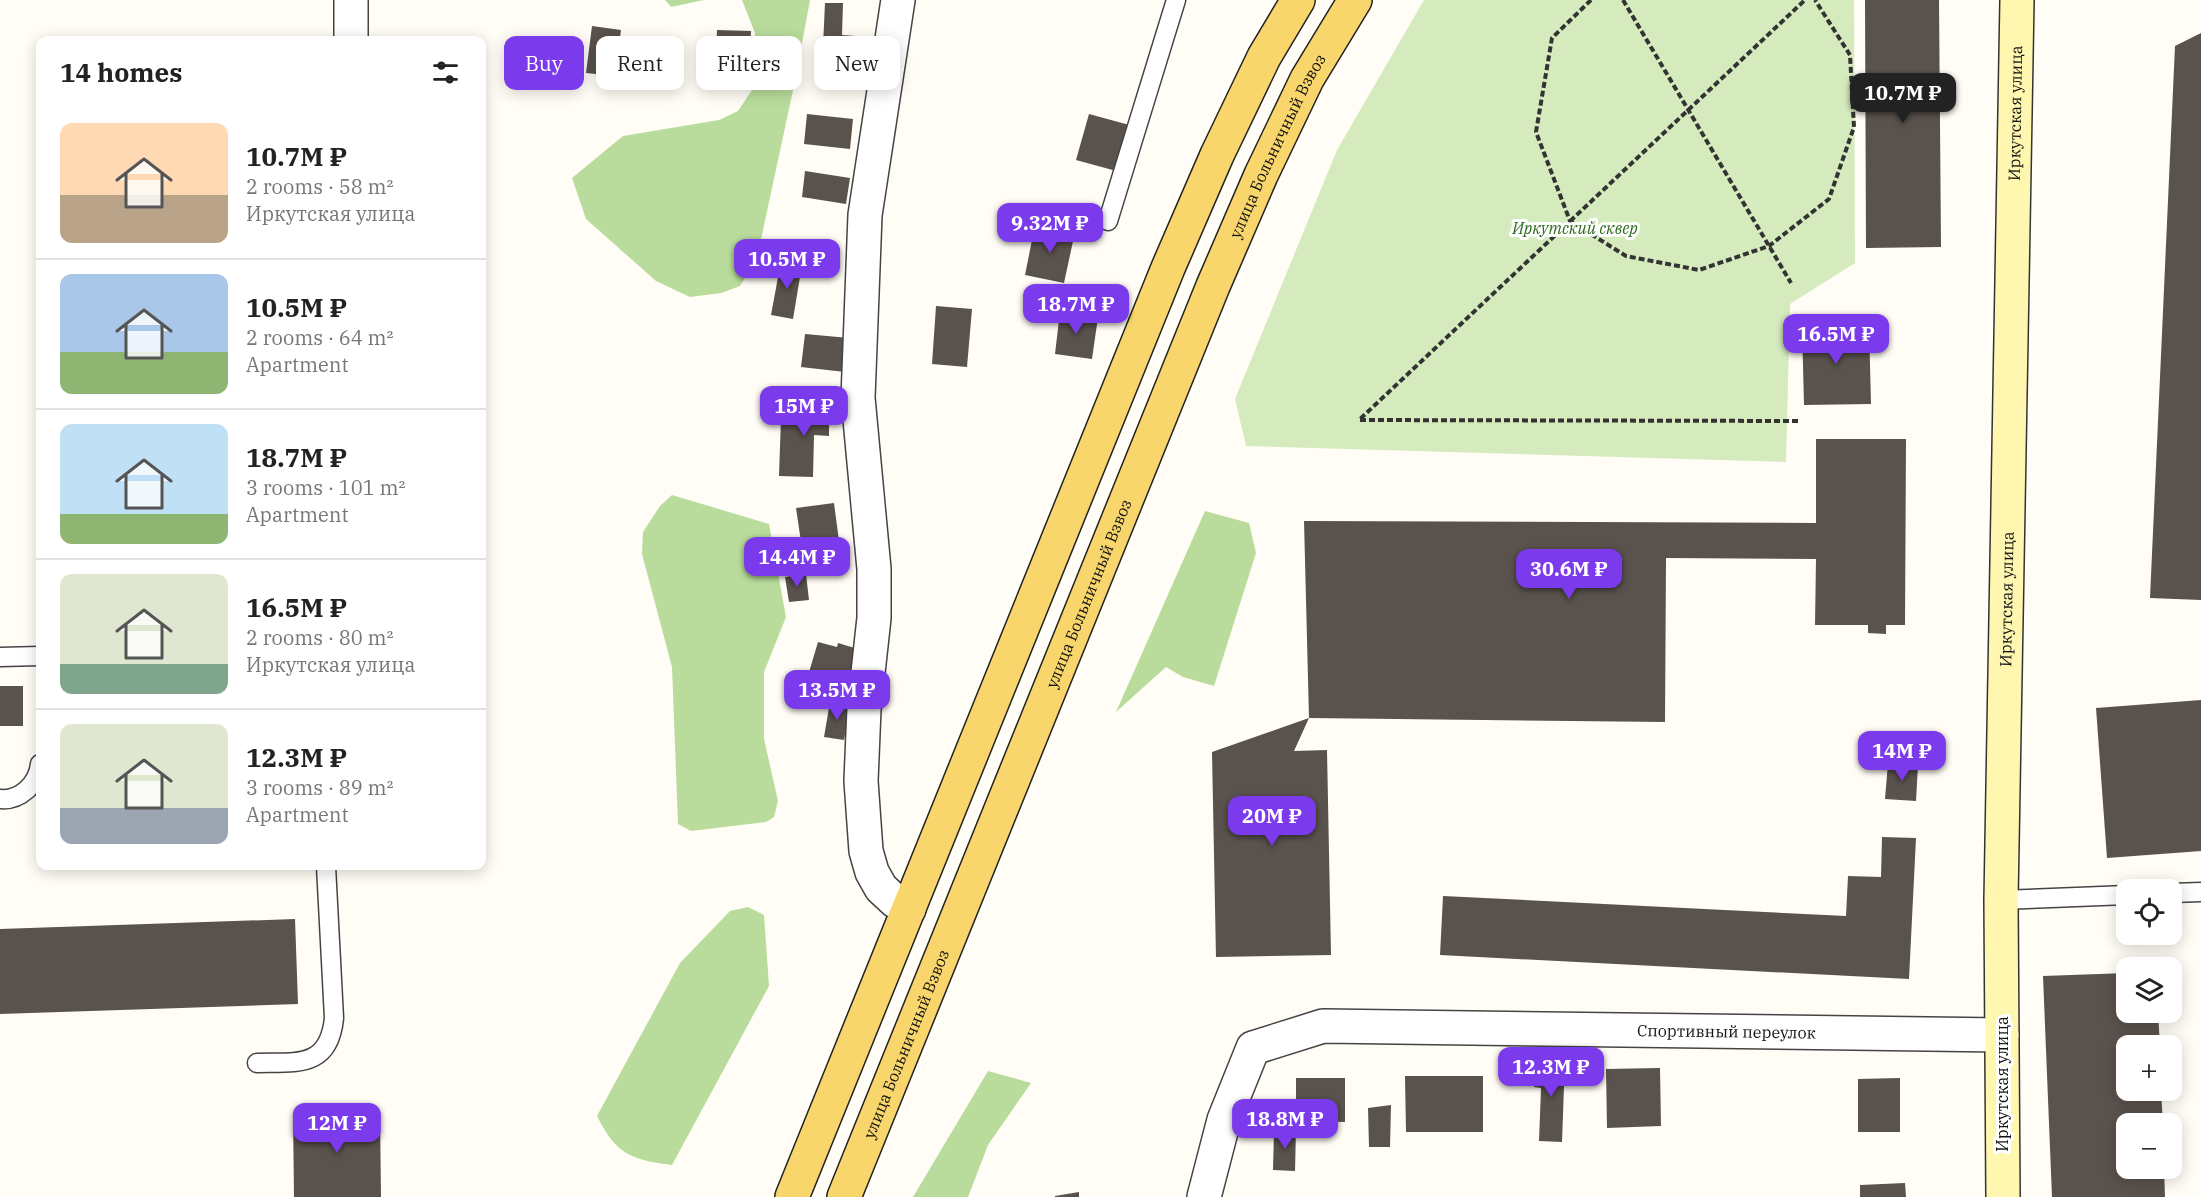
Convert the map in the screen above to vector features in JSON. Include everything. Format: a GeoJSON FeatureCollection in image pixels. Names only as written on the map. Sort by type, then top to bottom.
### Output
{"type":"FeatureCollection","features":[{"type":"Feature","properties":{"kind":"main road"},"geometry":{"type":"LineString","coordinates":[[792,1197],[1168,268],[1217,155],[1264,57],[1298,0]]}},
{"type":"Feature","properties":{"kind":"main road","name":"улица Больничный Взвоз"},"geometry":{"type":"LineString","coordinates":[[844,1197],[1213,286],[1261,175],[1306,80],[1355,0]]}},
{"type":"Feature","properties":{"kind":"main road","name":"Иркутская улица"},"geometry":{"type":"LineString","coordinates":[[2003,1197],[2001,900],[2017,0]]}},
{"type":"Feature","properties":{"kind":"street"},"geometry":{"type":"LineString","coordinates":[[351,0],[351,36]]}},
{"type":"Feature","properties":{"kind":"street"},"geometry":{"type":"LineString","coordinates":[[898,0],[865,215],[858,398],[874,569],[874,618],[864,709],[861,781],[867,851],[872,872],[881,888],[895,901],[909,909]]}},
{"type":"Feature","properties":{"kind":"street","name":"Спортивный переулок"},"geometry":{"type":"LineString","coordinates":[[1204,1197],[1224,1120],[1253,1048],[1323,1026],[2002,1035]]}},
{"type":"Feature","properties":{"kind":"lane"},"geometry":{"type":"LineString","coordinates":[[1108,221],[1176,0]]}},
{"type":"Feature","properties":{"kind":"lane"},"geometry":{"type":"LineString","coordinates":[[0,657],[36,656]]}},
{"type":"Feature","properties":{"kind":"lane"},"geometry":{"type":"LineString","coordinates":[[0,799],[9,800],[22,795],[36,776]]}},
{"type":"Feature","properties":{"kind":"lane"},"geometry":{"type":"LineString","coordinates":[[257,1063],[306,1062],[317,1055],[333,1033],[326,870]]}},
{"type":"Feature","properties":{"kind":"lane"},"geometry":{"type":"LineString","coordinates":[[2182,893],[2201,892]]}},
{"type":"Feature","properties":{"kind":"lane"},"geometry":{"type":"LineString","coordinates":[[2001,900],[2116,895]]}},
{"type":"Feature","properties":{"kind":"path"},"geometry":{"type":"LineString","coordinates":[[1591,0],[1552,38],[1536,132],[1570,221],[1626,256],[1699,270],[1769,246],[1829,199],[1854,127],[1850,55],[1815,0]]}},
{"type":"Feature","properties":{"kind":"path"},"geometry":{"type":"LineString","coordinates":[[1623,0],[1791,283]]}},
{"type":"Feature","properties":{"kind":"path"},"geometry":{"type":"LineString","coordinates":[[1798,421],[1359,420],[1805,0]]}},
{"type":"Feature","properties":{"kind":"green space"},"geometry":{"type":"Polygon","coordinates":[[[665,0],[704,0],[671,7],[665,0]]]}},
{"type":"Feature","properties":{"kind":"green space"},"geometry":{"type":"Polygon","coordinates":[[[742,0],[810,0],[802,43],[802,36],[755,36],[742,0]]]}},
{"type":"Feature","properties":{"kind":"green space","name":"Иркутский сквер"},"geometry":{"type":"Polygon","coordinates":[[[1424,0],[1854,0],[1855,263],[1790,304],[1786,462],[1246,446],[1235,399],[1337,150],[1424,0]]]}},
{"type":"Feature","properties":{"kind":"green space"},"geometry":{"type":"Polygon","coordinates":[[[752,90],[793,90],[757,258],[740,286],[721,293],[690,297],[656,281],[586,219],[572,178],[623,136],[719,120],[738,111],[752,90]]]}},
{"type":"Feature","properties":{"kind":"green space"},"geometry":{"type":"Polygon","coordinates":[[[672,495],[769,524],[786,617],[764,672],[764,739],[778,801],[774,817],[766,822],[691,831],[678,824],[672,667],[642,554],[643,532],[660,506],[672,495]]]}},
{"type":"Feature","properties":{"kind":"green space"},"geometry":{"type":"Polygon","coordinates":[[[1205,511],[1249,523],[1256,553],[1214,686],[1183,677],[1166,667],[1116,712],[1205,511]]]}},
{"type":"Feature","properties":{"kind":"green space"},"geometry":{"type":"Polygon","coordinates":[[[748,907],[764,915],[769,986],[672,1165],[646,1161],[626,1153],[611,1139],[597,1116],[680,963],[730,911],[748,907]]]}},
{"type":"Feature","properties":{"kind":"green space"},"geometry":{"type":"Polygon","coordinates":[[[988,1071],[1031,1083],[988,1145],[968,1197],[913,1197],[988,1071]]]}},
{"type":"Feature","properties":{"kind":"building"},"geometry":{"type":"Polygon","coordinates":[[[1865,0],[1939,0],[1941,247],[1866,248],[1865,0]]]}},
{"type":"Feature","properties":{"kind":"building"},"geometry":{"type":"Polygon","coordinates":[[[825,3],[843,3],[842,35],[856,36],[823,36],[825,3]]]}},
{"type":"Feature","properties":{"kind":"building"},"geometry":{"type":"Polygon","coordinates":[[[592,26],[621,30],[620,36],[596,36],[596,74],[586,73],[592,26]]]}},
{"type":"Feature","properties":{"kind":"building"},"geometry":{"type":"Polygon","coordinates":[[[717,30],[751,31],[751,36],[717,36],[717,30]]]}},
{"type":"Feature","properties":{"kind":"building"},"geometry":{"type":"Polygon","coordinates":[[[2201,33],[2201,600],[2150,598],[2175,46],[2201,33]]]}},
{"type":"Feature","properties":{"kind":"building"},"geometry":{"type":"Polygon","coordinates":[[[807,114],[853,119],[850,149],[804,144],[807,114]]]}},
{"type":"Feature","properties":{"kind":"building"},"geometry":{"type":"Polygon","coordinates":[[[1089,114],[1133,126],[1120,172],[1076,160],[1089,114]]]}},
{"type":"Feature","properties":{"kind":"building"},"geometry":{"type":"Polygon","coordinates":[[[805,171],[850,178],[846,204],[802,197],[805,171]]]}},
{"type":"Feature","properties":{"kind":"building"},"geometry":{"type":"Polygon","coordinates":[[[1035,225],[1075,232],[1064,283],[1025,275],[1035,225]]]}},
{"type":"Feature","properties":{"kind":"building"},"geometry":{"type":"Polygon","coordinates":[[[781,261],[802,265],[793,319],[771,315],[781,261]]]}},
{"type":"Feature","properties":{"kind":"building"},"geometry":{"type":"Polygon","coordinates":[[[936,306],[972,309],[967,367],[932,364],[936,306]]]}},
{"type":"Feature","properties":{"kind":"building"},"geometry":{"type":"Polygon","coordinates":[[[1060,311],[1098,317],[1092,359],[1055,354],[1060,311]]]}},
{"type":"Feature","properties":{"kind":"building"},"geometry":{"type":"Polygon","coordinates":[[[1869,325],[1871,404],[1804,405],[1802,326],[1869,325]]]}},
{"type":"Feature","properties":{"kind":"building"},"geometry":{"type":"Polygon","coordinates":[[[805,334],[849,338],[845,372],[801,367],[805,334]]]}},
{"type":"Feature","properties":{"kind":"building"},"geometry":{"type":"Polygon","coordinates":[[[816,397],[835,397],[835,423],[829,423],[829,436],[814,435],[813,477],[779,476],[781,417],[800,417],[800,406],[816,407],[816,397]]]}},
{"type":"Feature","properties":{"kind":"building"},"geometry":{"type":"Polygon","coordinates":[[[1816,439],[1906,439],[1905,625],[1886,625],[1886,634],[1868,633],[1868,625],[1815,625],[1816,559],[1666,558],[1665,722],[1309,718],[1304,521],[1816,523],[1816,439]]]}},
{"type":"Feature","properties":{"kind":"building"},"geometry":{"type":"Polygon","coordinates":[[[834,503],[841,556],[804,562],[796,508],[834,503]]]}},
{"type":"Feature","properties":{"kind":"building"},"geometry":{"type":"Polygon","coordinates":[[[806,574],[809,600],[789,602],[785,577],[806,574]]]}},
{"type":"Feature","properties":{"kind":"building"},"geometry":{"type":"Polygon","coordinates":[[[818,642],[837,647],[838,643],[858,649],[850,675],[838,672],[830,697],[804,689],[818,642]]]}},
{"type":"Feature","properties":{"kind":"building"},"geometry":{"type":"Polygon","coordinates":[[[0,686],[23,686],[23,726],[0,726],[0,686]]]}},
{"type":"Feature","properties":{"kind":"building"},"geometry":{"type":"Polygon","coordinates":[[[2201,700],[2201,851],[2107,858],[2096,708],[2201,700]]]}},
{"type":"Feature","properties":{"kind":"building"},"geometry":{"type":"Polygon","coordinates":[[[830,702],[850,705],[844,740],[824,737],[830,702]]]}},
{"type":"Feature","properties":{"kind":"building"},"geometry":{"type":"Polygon","coordinates":[[[1309,718],[1294,751],[1327,750],[1331,955],[1216,957],[1212,752],[1309,718]]]}},
{"type":"Feature","properties":{"kind":"building"},"geometry":{"type":"Polygon","coordinates":[[[1888,763],[1918,765],[1916,801],[1885,799],[1888,763]]]}},
{"type":"Feature","properties":{"kind":"building"},"geometry":{"type":"Polygon","coordinates":[[[1882,837],[1916,838],[1909,979],[1440,955],[1443,896],[1846,916],[1848,876],[1881,877],[1882,837]]]}},
{"type":"Feature","properties":{"kind":"building"},"geometry":{"type":"Polygon","coordinates":[[[295,919],[298,1004],[0,1014],[0,929],[295,919]]]}},
{"type":"Feature","properties":{"kind":"building"},"geometry":{"type":"Polygon","coordinates":[[[2116,973],[2116,1023],[2159,1023],[2159,1035],[2116,1035],[2116,1101],[2162,1101],[2162,1113],[2116,1113],[2116,1179],[2164,1179],[2165,1197],[2052,1197],[2043,976],[2116,973]]]}},
{"type":"Feature","properties":{"kind":"building"},"geometry":{"type":"Polygon","coordinates":[[[1536,1058],[1565,1059],[1562,1142],[1539,1141],[1541,1088],[1534,1087],[1536,1058]]]}},
{"type":"Feature","properties":{"kind":"building"},"geometry":{"type":"Polygon","coordinates":[[[1660,1068],[1661,1126],[1607,1128],[1606,1069],[1660,1068]]]}},
{"type":"Feature","properties":{"kind":"building"},"geometry":{"type":"Polygon","coordinates":[[[1405,1076],[1483,1076],[1483,1132],[1406,1132],[1405,1076]]]}},
{"type":"Feature","properties":{"kind":"building"},"geometry":{"type":"Polygon","coordinates":[[[1296,1078],[1345,1078],[1345,1122],[1296,1121],[1296,1078]]]}},
{"type":"Feature","properties":{"kind":"building"},"geometry":{"type":"Polygon","coordinates":[[[1900,1078],[1900,1132],[1858,1132],[1858,1079],[1900,1078]]]}},
{"type":"Feature","properties":{"kind":"building"},"geometry":{"type":"Polygon","coordinates":[[[1391,1105],[1390,1147],[1369,1147],[1368,1108],[1391,1105]]]}},
{"type":"Feature","properties":{"kind":"building"},"geometry":{"type":"Polygon","coordinates":[[[380,1111],[381,1197],[294,1197],[293,1113],[380,1111]]]}},
{"type":"Feature","properties":{"kind":"building"},"geometry":{"type":"Polygon","coordinates":[[[1274,1129],[1296,1129],[1295,1171],[1273,1170],[1274,1129]]]}},
{"type":"Feature","properties":{"kind":"building"},"geometry":{"type":"Polygon","coordinates":[[[1905,1183],[1906,1197],[1860,1197],[1860,1185],[1905,1183]]]}},
{"type":"Feature","properties":{"kind":"building"},"geometry":{"type":"Polygon","coordinates":[[[1079,1192],[1079,1197],[1055,1197],[1055,1196],[1079,1192]]]}}]}
